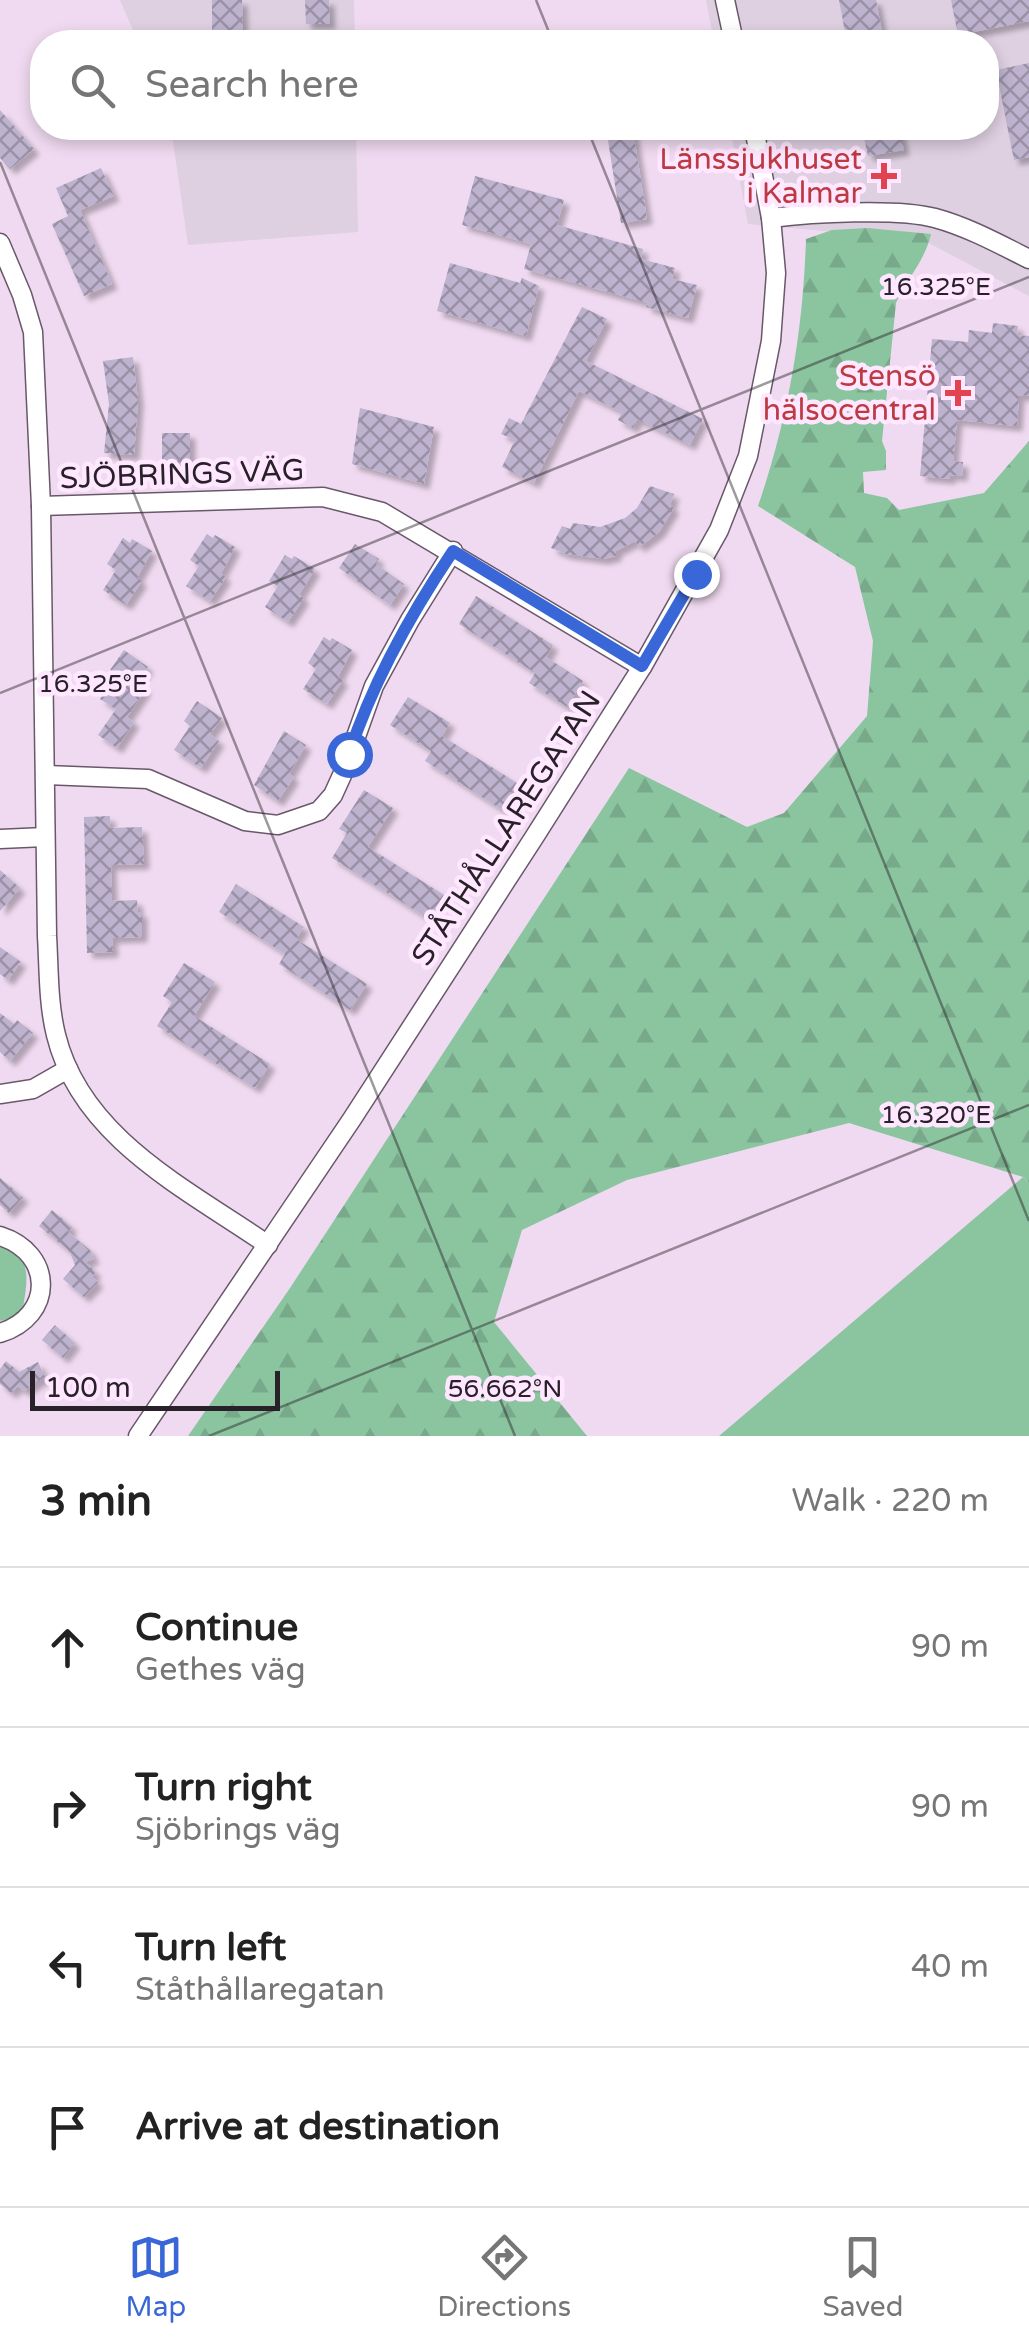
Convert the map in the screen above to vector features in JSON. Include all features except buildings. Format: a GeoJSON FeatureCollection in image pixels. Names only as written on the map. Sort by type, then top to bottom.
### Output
{"type":"FeatureCollection","features":[{"type":"Feature","properties":{"kind":"street"},"geometry":{"type":"LineString","coordinates":[[725,0],[731,30]]}},
{"type":"Feature","properties":{"kind":"street","name":"STÅTHÅLLAREGATAN"},"geometry":{"type":"LineString","coordinates":[[138,1436],[268,1245],[642,666],[719,530],[748,456],[771,340],[776,273],[771,218],[756,140]]}},
{"type":"Feature","properties":{"kind":"street"},"geometry":{"type":"LineString","coordinates":[[771,218],[876,214],[932,217],[1029,258]]}},
{"type":"Feature","properties":{"kind":"street"},"geometry":{"type":"LineString","coordinates":[[0,242],[32,332],[40,506],[50,998],[56,1036],[68,1070],[100,1121],[129,1149],[268,1245]]}},
{"type":"Feature","properties":{"kind":"street","name":"SJÖBRINGS VÄG"},"geometry":{"type":"LineString","coordinates":[[40,506],[323,497],[382,512],[642,666]]}},
{"type":"Feature","properties":{"kind":"street"},"geometry":{"type":"LineString","coordinates":[[46,775],[148,778],[245,820],[278,825],[319,811],[333,795],[374,686],[453,551]]}},
{"type":"Feature","properties":{"kind":"street"},"geometry":{"type":"LineString","coordinates":[[0,840],[46,837]]}},
{"type":"Feature","properties":{"kind":"street"},"geometry":{"type":"LineString","coordinates":[[0,1094],[32,1088],[68,1070]]}},
{"type":"Feature","properties":{"kind":"street"},"geometry":{"type":"LineString","coordinates":[[0,1236],[28,1250],[40,1271],[41,1291],[32,1314],[18,1326],[0,1333]]}},
{"type":"Feature","properties":{"kind":"shaded area"},"geometry":{"type":"Polygon","coordinates":[[[120,0],[354,0],[355,30],[133,30],[120,0]]]}},
{"type":"Feature","properties":{"kind":"shaded area","name":"Länssjukhuset i Kalmar"},"geometry":{"type":"Polygon","coordinates":[[[706,0],[1029,0],[1029,296],[923,240],[748,224],[732,140],[999,140],[999,30],[712,30],[706,0]]]}},
{"type":"Feature","properties":{"kind":"shaded area"},"geometry":{"type":"Polygon","coordinates":[[[173,140],[356,140],[358,232],[188,245],[173,140]]]}},
{"type":"Feature","properties":{"kind":"green space"},"geometry":{"type":"Polygon","coordinates":[[[867,228],[931,234],[925,253],[896,303],[882,441],[886,470],[863,472],[864,493],[887,498],[899,510],[984,493],[1029,441],[1029,1183],[1023,1177],[849,1123],[627,1180],[522,1230],[494,1322],[587,1436],[188,1436],[290,1288],[629,768],[747,827],[784,813],[867,716],[873,641],[855,567],[758,506],[778,441],[792,375],[806,239],[832,230],[867,228]]]}},
{"type":"Feature","properties":{"kind":"green space"},"geometry":{"type":"Polygon","coordinates":[[[1023,1177],[1029,1183],[1029,1436],[719,1436],[1023,1177]]]}},
{"type":"Feature","properties":{"kind":"green space"},"geometry":{"type":"Polygon","coordinates":[[[0,1246],[18,1255],[26,1279],[23,1308],[0,1321],[0,1246]]]}},
{"type":"Feature","properties":{"kind":"place","name":"Länssjukhuset i Kalmar"},"geometry":{"type":"Point","coordinates":[884,176]}},
{"type":"Feature","properties":{"kind":"place","name":"Stensö hälsocentral"},"geometry":{"type":"Point","coordinates":[958,393]}},
{"type":"Feature","properties":{"kind":"route"},"geometry":{"type":"LineString","coordinates":[[349,754],[374,686],[453,551],[642,666],[696,574]]}}]}
